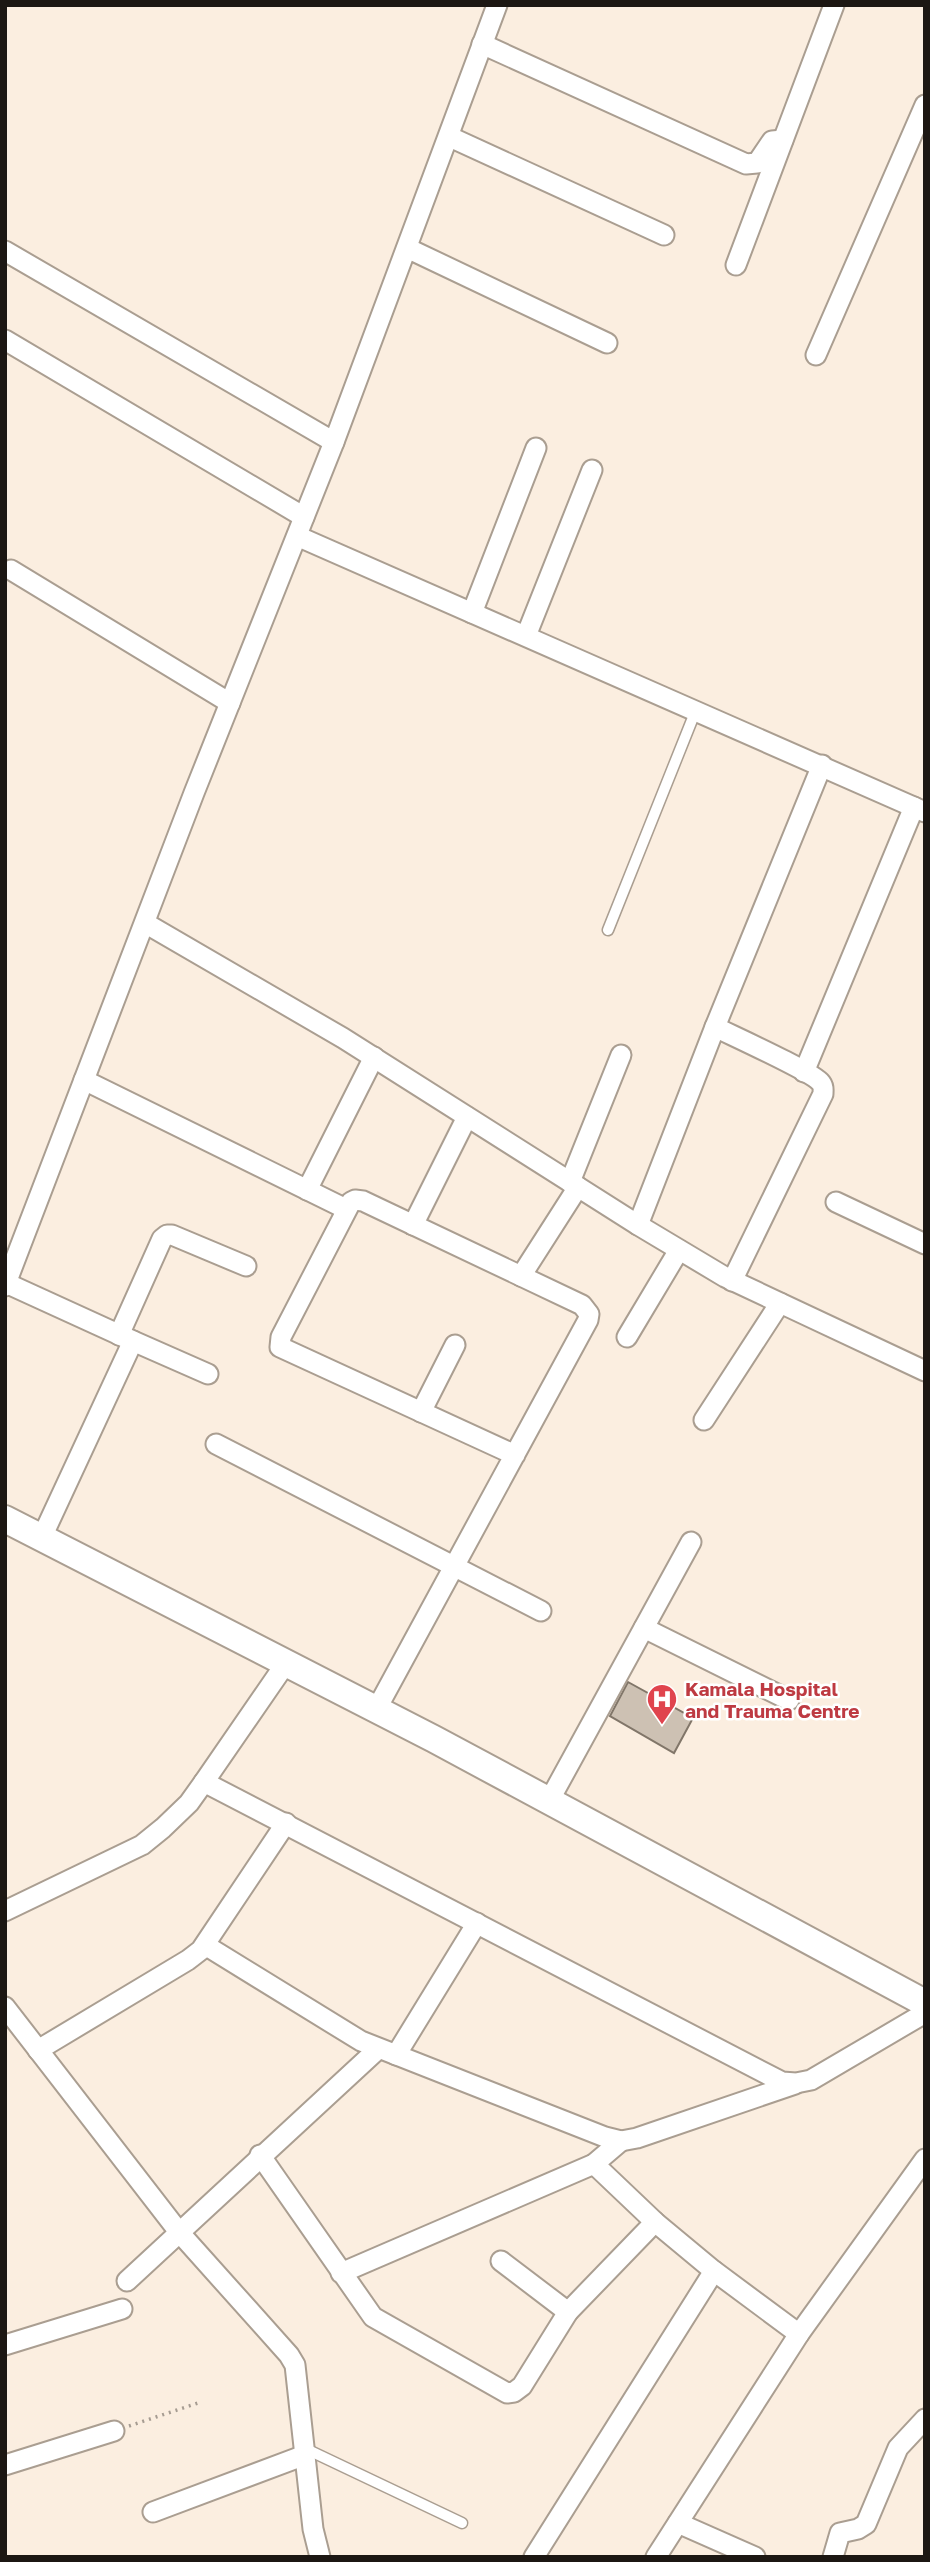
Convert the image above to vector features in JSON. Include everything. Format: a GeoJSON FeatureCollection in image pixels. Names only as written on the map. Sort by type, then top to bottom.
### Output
{"type":"FeatureCollection","features":[{"type":"Feature","properties":{"kind":"main road"},"geometry":{"type":"LineString","coordinates":[[5,1519],[549,1801],[925,2003]]}},
{"type":"Feature","properties":{"kind":"street"},"geometry":{"type":"LineString","coordinates":[[208,1374],[6,1284],[230,703],[334,442],[497,5]]}},
{"type":"Feature","properties":{"kind":"street"},"geometry":{"type":"LineString","coordinates":[[736,265],[834,5]]}},
{"type":"Feature","properties":{"kind":"street"},"geometry":{"type":"LineString","coordinates":[[482,44],[746,164],[757,163],[772,141],[783,140]]}},
{"type":"Feature","properties":{"kind":"street"},"geometry":{"type":"LineString","coordinates":[[816,355],[925,105]]}},
{"type":"Feature","properties":{"kind":"street"},"geometry":{"type":"LineString","coordinates":[[450,137],[664,235]]}},
{"type":"Feature","properties":{"kind":"street"},"geometry":{"type":"LineString","coordinates":[[407,248],[607,343]]}},
{"type":"Feature","properties":{"kind":"street"},"geometry":{"type":"LineString","coordinates":[[5,251],[334,442]]}},
{"type":"Feature","properties":{"kind":"street"},"geometry":{"type":"LineString","coordinates":[[5,340],[304,517]]}},
{"type":"Feature","properties":{"kind":"street"},"geometry":{"type":"LineString","coordinates":[[472,612],[536,448]]}},
{"type":"Feature","properties":{"kind":"street"},"geometry":{"type":"LineString","coordinates":[[526,636],[592,470]]}},
{"type":"Feature","properties":{"kind":"street"},"geometry":{"type":"LineString","coordinates":[[297,536],[919,810],[804,1072]]}},
{"type":"Feature","properties":{"kind":"street"},"geometry":{"type":"LineString","coordinates":[[11,570],[230,703]]}},
{"type":"Feature","properties":{"kind":"street"},"geometry":{"type":"LineString","coordinates":[[638,1225],[822,765]]}},
{"type":"Feature","properties":{"kind":"street"},"geometry":{"type":"LineString","coordinates":[[145,923],[374,1057],[574,1185],[732,1281],[925,1371]]}},
{"type":"Feature","properties":{"kind":"street"},"geometry":{"type":"LineString","coordinates":[[715,1027],[804,1072],[820,1082],[823,1094],[732,1281]]}},
{"type":"Feature","properties":{"kind":"street"},"geometry":{"type":"LineString","coordinates":[[521,1276],[574,1185],[621,1055]]}},
{"type":"Feature","properties":{"kind":"street"},"geometry":{"type":"LineString","coordinates":[[307,1189],[374,1057]]}},
{"type":"Feature","properties":{"kind":"street"},"geometry":{"type":"LineString","coordinates":[[84,1080],[346,1209]]}},
{"type":"Feature","properties":{"kind":"street"},"geometry":{"type":"LineString","coordinates":[[413,1225],[467,1117]]}},
{"type":"Feature","properties":{"kind":"street"},"geometry":{"type":"LineString","coordinates":[[376,1710],[588,1321],[589,1314],[583,1305],[363,1201],[351,1202],[281,1337],[280,1348],[514,1455]]}},
{"type":"Feature","properties":{"kind":"street"},"geometry":{"type":"LineString","coordinates":[[836,1202],[925,1244]]}},
{"type":"Feature","properties":{"kind":"street"},"geometry":{"type":"LineString","coordinates":[[41,1537],[126,1338],[162,1239],[172,1235],[246,1266]]}},
{"type":"Feature","properties":{"kind":"street"},"geometry":{"type":"LineString","coordinates":[[627,1337],[679,1250]]}},
{"type":"Feature","properties":{"kind":"street"},"geometry":{"type":"LineString","coordinates":[[704,1420],[780,1303]]}},
{"type":"Feature","properties":{"kind":"street"},"geometry":{"type":"LineString","coordinates":[[421,1412],[455,1345]]}},
{"type":"Feature","properties":{"kind":"street"},"geometry":{"type":"LineString","coordinates":[[216,1444],[541,1611]]}},
{"type":"Feature","properties":{"kind":"street"},"geometry":{"type":"LineString","coordinates":[[549,1801],[691,1542]]}},
{"type":"Feature","properties":{"kind":"street"},"geometry":{"type":"LineString","coordinates":[[644,1628],[789,1700]]}},
{"type":"Feature","properties":{"kind":"street"},"geometry":{"type":"LineString","coordinates":[[5,1911],[142,1845],[180,1811],[204,1782],[286,1663]]}},
{"type":"Feature","properties":{"kind":"street"},"geometry":{"type":"LineString","coordinates":[[204,1782],[782,2082],[796,2083]]}},
{"type":"Feature","properties":{"kind":"street"},"geometry":{"type":"LineString","coordinates":[[38,2050],[188,1960],[205,1945],[286,1823]]}},
{"type":"Feature","properties":{"kind":"street"},"geometry":{"type":"LineString","coordinates":[[127,2281],[261,2155],[387,2052],[477,1923]]}},
{"type":"Feature","properties":{"kind":"street"},"geometry":{"type":"LineString","coordinates":[[205,1945],[361,2041],[621,2141],[811,2080],[925,2013]]}},
{"type":"Feature","properties":{"kind":"street"},"geometry":{"type":"LineString","coordinates":[[5,2007],[178,2232],[289,2355],[295,2365],[313,2529],[320,2557]]}},
{"type":"Feature","properties":{"kind":"street"},"geometry":{"type":"LineString","coordinates":[[341,2273],[594,2164],[621,2141]]}},
{"type":"Feature","properties":{"kind":"street"},"geometry":{"type":"LineString","coordinates":[[261,2155],[373,2317],[507,2393],[522,2386],[568,2312],[655,2222]]}},
{"type":"Feature","properties":{"kind":"street"},"geometry":{"type":"LineString","coordinates":[[656,2557],[799,2334],[925,2159]]}},
{"type":"Feature","properties":{"kind":"street"},"geometry":{"type":"LineString","coordinates":[[594,2164],[655,2222],[714,2271],[799,2334]]}},
{"type":"Feature","properties":{"kind":"street"},"geometry":{"type":"LineString","coordinates":[[501,2261],[568,2312]]}},
{"type":"Feature","properties":{"kind":"street"},"geometry":{"type":"LineString","coordinates":[[534,2557],[714,2271]]}},
{"type":"Feature","properties":{"kind":"street"},"geometry":{"type":"LineString","coordinates":[[5,2345],[122,2309]]}},
{"type":"Feature","properties":{"kind":"street"},"geometry":{"type":"LineString","coordinates":[[834,2557],[840,2533],[858,2529],[866,2524],[898,2448],[925,2419]]}},
{"type":"Feature","properties":{"kind":"street"},"geometry":{"type":"LineString","coordinates":[[5,2465],[114,2431]]}},
{"type":"Feature","properties":{"kind":"street"},"geometry":{"type":"LineString","coordinates":[[153,2512],[304,2451]]}},
{"type":"Feature","properties":{"kind":"street"},"geometry":{"type":"LineString","coordinates":[[678,2523],[755,2557]]}},
{"type":"Feature","properties":{"kind":"lane"},"geometry":{"type":"LineString","coordinates":[[608,930],[696,710]]}},
{"type":"Feature","properties":{"kind":"lane"},"geometry":{"type":"LineString","coordinates":[[304,2451],[462,2523]]}},
{"type":"Feature","properties":{"kind":"path"},"geometry":{"type":"LineString","coordinates":[[114,2431],[201,2402]]}},
{"type":"Feature","properties":{"kind":"building"},"geometry":{"type":"Polygon","coordinates":[[[628,1682],[693,1718],[674,1753],[610,1716],[628,1682]]]}},
{"type":"Feature","properties":{"kind":"place","name":"Kamala Hospital and Trauma Centre"},"geometry":{"type":"Point","coordinates":[662,1726]}}]}
